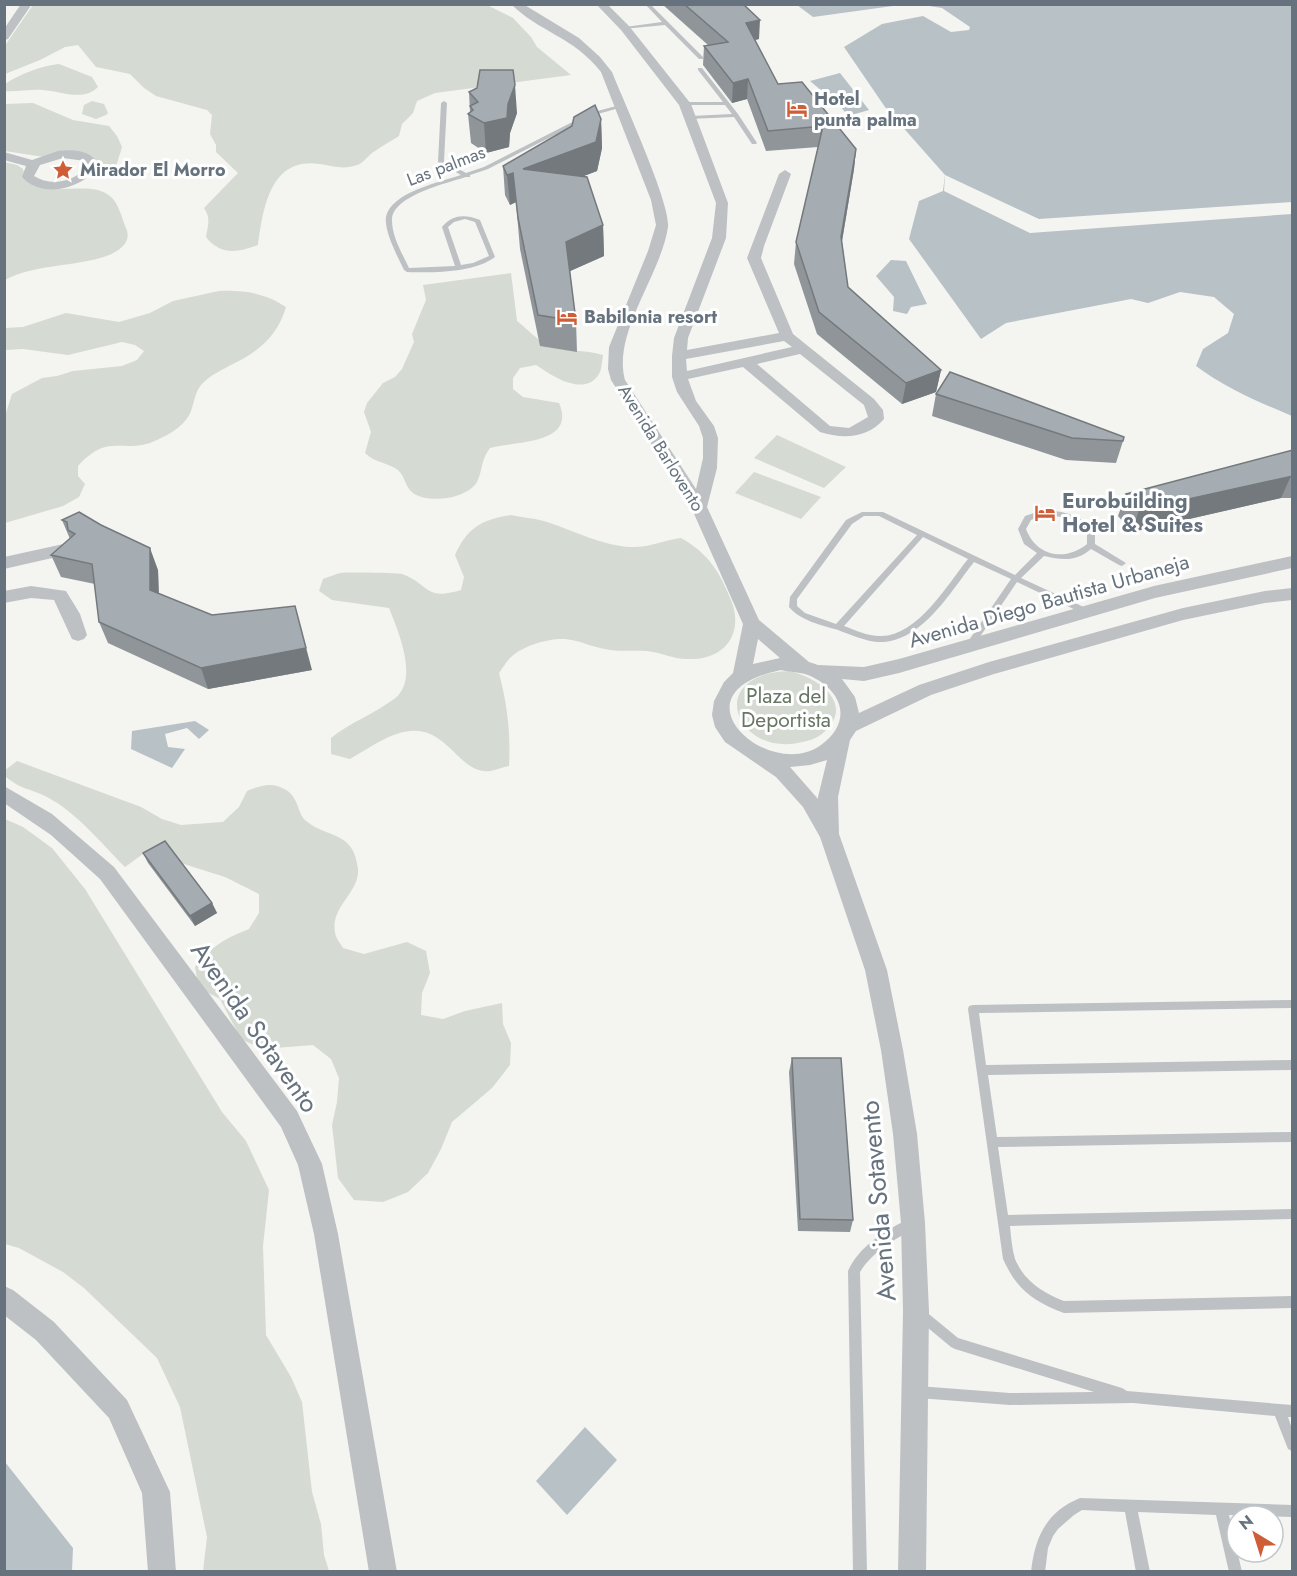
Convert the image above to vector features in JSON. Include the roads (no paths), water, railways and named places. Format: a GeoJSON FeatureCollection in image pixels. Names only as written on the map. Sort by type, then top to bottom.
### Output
{"type":"FeatureCollection","features":[{"type":"Feature","properties":{"kind":"street"},"geometry":{"type":"LineString","coordinates":[[4,38],[27,4]]}},
{"type":"Feature","properties":{"kind":"street","name":"Avenida Barlovento"},"geometry":{"type":"LineString","coordinates":[[516,4],[590,51],[606,72],[657,200],[662,225],[655,251],[619,337],[614,358],[615,369],[623,391],[699,507],[752,624],[809,669]]}},
{"type":"Feature","properties":{"kind":"street"},"geometry":{"type":"LineString","coordinates":[[601,4],[625,28],[685,104],[722,203],[719,238],[681,338],[679,356],[679,377],[684,394],[708,429],[711,449],[699,507]]}},
{"type":"Feature","properties":{"kind":"street"},"geometry":{"type":"LineString","coordinates":[[4,156],[33,164],[51,156],[75,154],[90,159],[93,166],[86,175],[76,181],[57,185],[43,184],[28,177],[29,169],[33,164]]}},
{"type":"Feature","properties":{"kind":"street"},"geometry":{"type":"LineString","coordinates":[[746,362],[825,429],[839,434],[854,433],[876,419],[875,410],[869,402],[801,350],[787,336],[754,258],[785,174]]}},
{"type":"Feature","properties":{"kind":"street"},"geometry":{"type":"LineString","coordinates":[[679,356],[787,336]]}},
{"type":"Feature","properties":{"kind":"street"},"geometry":{"type":"LineString","coordinates":[[679,377],[801,350]]}},
{"type":"Feature","properties":{"kind":"street"},"geometry":{"type":"LineString","coordinates":[[4,563],[68,549]]}},
{"type":"Feature","properties":{"kind":"street","name":"Avenida Diego Bautista Urbaneja"},"geometry":{"type":"LineString","coordinates":[[809,669],[864,674],[1154,592],[1293,561]]}},
{"type":"Feature","properties":{"kind":"street"},"geometry":{"type":"LineString","coordinates":[[4,597],[31,592],[60,595],[71,614],[78,635]]}},
{"type":"Feature","properties":{"kind":"street"},"geometry":{"type":"LineString","coordinates":[[846,733],[851,710],[845,694],[833,681],[809,669],[780,664],[759,668],[741,676],[727,690],[721,707],[724,726],[737,742],[756,754],[779,760],[804,760],[825,753],[846,733],[925,690],[989,669],[1183,614],[1265,597],[1293,594]]}},
{"type":"Feature","properties":{"kind":"street"},"geometry":{"type":"LineString","coordinates":[[741,676],[752,624]]}},
{"type":"Feature","properties":{"kind":"street","name":"Avenida Sotavento"},"geometry":{"type":"LineString","coordinates":[[830,836],[828,797],[846,733]]}},
{"type":"Feature","properties":{"kind":"street","name":"Avenida Sotavento"},"geometry":{"type":"LineString","coordinates":[[756,754],[783,772],[810,802],[830,836],[876,970],[892,1050],[905,1134],[913,1223],[916,1311],[912,1572]]}},
{"type":"Feature","properties":{"kind":"street","name":"Avenida Sotavento"},"geometry":{"type":"LineString","coordinates":[[4,793],[47,819],[77,843],[107,873],[289,1119],[310,1164],[326,1234],[383,1572]]}},
{"type":"Feature","properties":{"kind":"street"},"geometry":{"type":"LineString","coordinates":[[4,1299],[45,1331],[118,1409],[156,1492],[162,1572]]}},
{"type":"Feature","properties":{"kind":"lane"},"geometry":{"type":"LineString","coordinates":[[647,4],[701,58]]}},
{"type":"Feature","properties":{"kind":"lane"},"geometry":{"type":"LineString","coordinates":[[625,28],[665,23]]}},
{"type":"Feature","properties":{"kind":"lane"},"geometry":{"type":"LineString","coordinates":[[700,69],[736,115],[754,143]]}},
{"type":"Feature","properties":{"kind":"lane"},"geometry":{"type":"LineString","coordinates":[[444,103],[441,162],[468,176]]}},
{"type":"Feature","properties":{"kind":"lane"},"geometry":{"type":"LineString","coordinates":[[685,104],[727,103]]}},
{"type":"Feature","properties":{"kind":"lane","name":"Las palmas"},"geometry":{"type":"LineString","coordinates":[[458,267],[446,227],[448,222],[454,219],[471,218],[478,221],[492,257],[484,263],[458,267],[418,271],[407,270],[393,240],[389,218],[393,208],[401,200],[414,193],[468,176],[592,114],[620,107]]}},
{"type":"Feature","properties":{"kind":"lane"},"geometry":{"type":"LineString","coordinates":[[691,118],[736,115]]}},
{"type":"Feature","properties":{"kind":"lane"},"geometry":{"type":"LineString","coordinates":[[1043,512],[1063,513],[1081,520],[1091,532],[1091,545],[1080,554],[1062,557],[1042,553],[1027,542],[1022,529],[1028,518],[1043,512]]}},
{"type":"Feature","properties":{"kind":"lane"},"geometry":{"type":"LineString","coordinates":[[973,558],[917,626],[900,636],[879,639],[802,615],[793,607],[793,599],[849,522],[862,514],[880,514],[1016,578],[1085,611]]}},
{"type":"Feature","properties":{"kind":"lane"},"geometry":{"type":"LineString","coordinates":[[839,626],[922,534]]}},
{"type":"Feature","properties":{"kind":"lane"},"geometry":{"type":"LineString","coordinates":[[1091,545],[1122,563]]}},
{"type":"Feature","properties":{"kind":"lane"},"geometry":{"type":"LineString","coordinates":[[970,645],[1016,578],[1042,553]]}},
{"type":"Feature","properties":{"kind":"lane"},"geometry":{"type":"LineString","coordinates":[[1293,1004],[974,1009],[1009,1259],[1020,1281],[1040,1298],[1064,1307],[1293,1302]]}},
{"type":"Feature","properties":{"kind":"lane"},"geometry":{"type":"LineString","coordinates":[[982,1070],[1293,1065]]}},
{"type":"Feature","properties":{"kind":"lane"},"geometry":{"type":"LineString","coordinates":[[992,1142],[1293,1137]]}},
{"type":"Feature","properties":{"kind":"lane"},"geometry":{"type":"LineString","coordinates":[[1003,1221],[1293,1214]]}},
{"type":"Feature","properties":{"kind":"lane"},"geometry":{"type":"LineString","coordinates":[[860,1572],[854,1271],[861,1257],[883,1240],[913,1223]]}},
{"type":"Feature","properties":{"kind":"lane"},"geometry":{"type":"LineString","coordinates":[[916,1311],[956,1343],[1133,1397]]}},
{"type":"Feature","properties":{"kind":"lane"},"geometry":{"type":"LineString","coordinates":[[915,1392],[1010,1399],[1133,1397],[1286,1411],[1293,1445]]}},
{"type":"Feature","properties":{"kind":"lane"},"geometry":{"type":"LineString","coordinates":[[1038,1572],[1042,1543],[1056,1519],[1080,1504],[1293,1511]]}},
{"type":"Feature","properties":{"kind":"lane"},"geometry":{"type":"LineString","coordinates":[[1130,1506],[1143,1572]]}},
{"type":"Feature","properties":{"kind":"lane"},"geometry":{"type":"LineString","coordinates":[[1221,1509],[1236,1572]]}},
{"type":"Feature","properties":{"kind":"place","name":"Hotel punta palma"},"geometry":{"type":"Point","coordinates":[797,109]}},
{"type":"Feature","properties":{"kind":"place","name":"Mirador El Morro"},"geometry":{"type":"Point","coordinates":[63,170]}},
{"type":"Feature","properties":{"kind":"place","name":"Babilonia resort"},"geometry":{"type":"Point","coordinates":[567,317]}},
{"type":"Feature","properties":{"kind":"place","name":"Eurobuilding Hotel & Suites"},"geometry":{"type":"Point","coordinates":[1045,513]}},
{"type":"Feature","properties":{"kind":"park label","name":"Plaza del Deportista"},"geometry":{"type":"Point","coordinates":[786,708]}}]}
